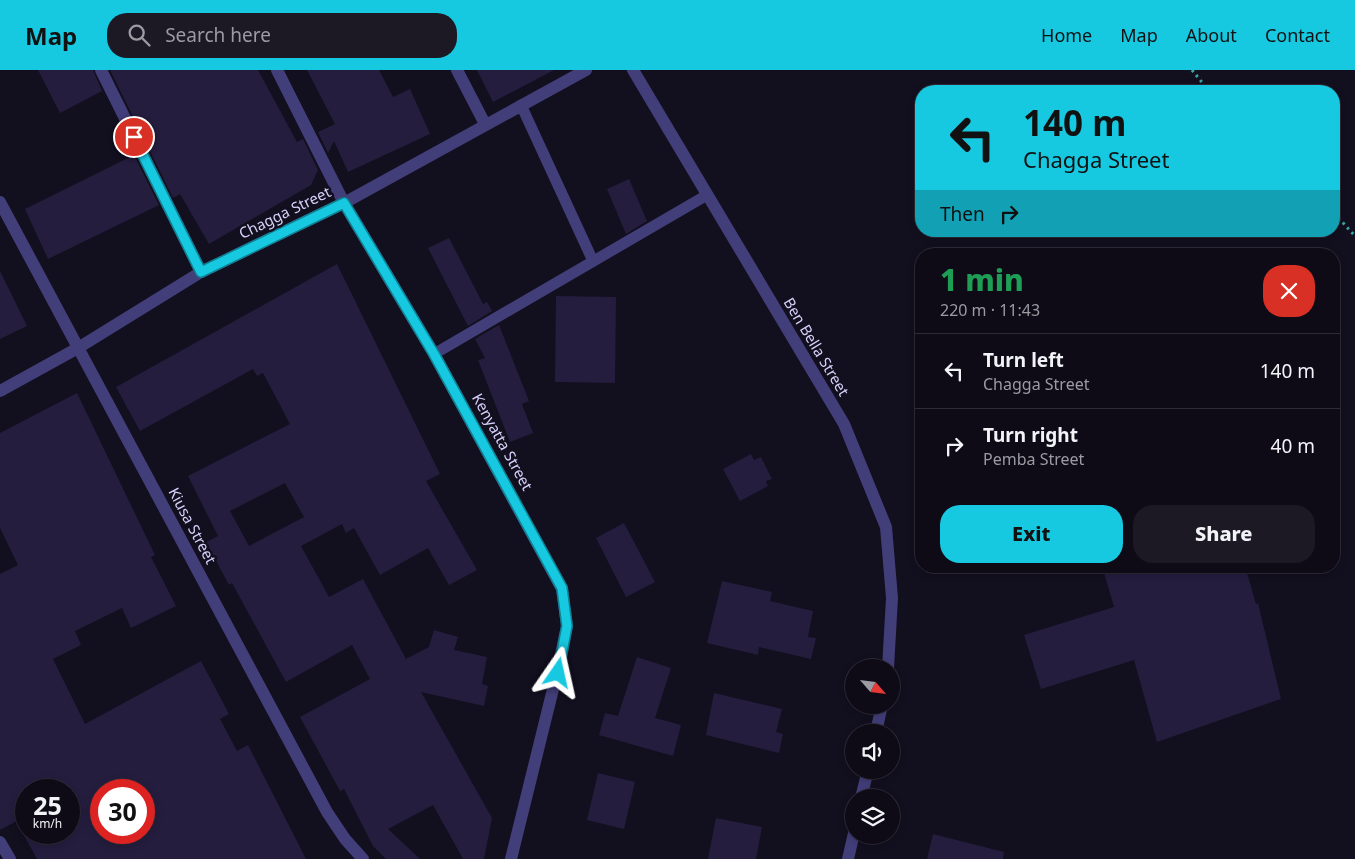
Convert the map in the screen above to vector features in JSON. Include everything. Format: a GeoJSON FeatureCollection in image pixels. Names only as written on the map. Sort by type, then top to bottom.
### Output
{"type":"FeatureCollection","features":[{"type":"Feature","properties":{"kind":"street"},"geometry":{"type":"LineString","coordinates":[[101,70],[201,272]]}},
{"type":"Feature","properties":{"kind":"street","name":"Kenyatta Street"},"geometry":{"type":"LineString","coordinates":[[277,70],[344,203],[434,354],[562,588],[567,626],[558,673],[511,859]]}},
{"type":"Feature","properties":{"kind":"street"},"geometry":{"type":"LineString","coordinates":[[457,70],[485,124]]}},
{"type":"Feature","properties":{"kind":"street","name":"Chagga Street"},"geometry":{"type":"LineString","coordinates":[[0,391],[78,348],[201,272],[344,203],[586,70]]}},
{"type":"Feature","properties":{"kind":"street","name":"Ben Bella Street"},"geometry":{"type":"LineString","coordinates":[[633,70],[844,424],[886,527],[892,598],[889,659]]}},
{"type":"Feature","properties":{"kind":"street","name":"Kiusa Street"},"geometry":{"type":"LineString","coordinates":[[0,202],[327,812],[345,840],[363,859]]}},
{"type":"Feature","properties":{"kind":"street"},"geometry":{"type":"LineString","coordinates":[[0,842],[10,859]]}},
{"type":"Feature","properties":{"kind":"street"},"geometry":{"type":"LineString","coordinates":[[848,859],[851,844]]}},
{"type":"Feature","properties":{"kind":"lane"},"geometry":{"type":"LineString","coordinates":[[521,105],[594,261]]}},
{"type":"Feature","properties":{"kind":"lane"},"geometry":{"type":"LineString","coordinates":[[434,354],[707,195]]}},
{"type":"Feature","properties":{"kind":"path"},"geometry":{"type":"LineString","coordinates":[[1192,70],[1204,85]]}},
{"type":"Feature","properties":{"kind":"path"},"geometry":{"type":"LineString","coordinates":[[1340,220],[1355,236]]}},
{"type":"Feature","properties":{"kind":"building"},"geometry":{"type":"Polygon","coordinates":[[[38,70],[93,70],[102,91],[60,113],[38,70]]]}},
{"type":"Feature","properties":{"kind":"building"},"geometry":{"type":"Polygon","coordinates":[[[110,70],[258,70],[297,142],[303,139],[318,170],[311,185],[209,244],[180,194],[173,198],[110,70]]]}},
{"type":"Feature","properties":{"kind":"building"},"geometry":{"type":"Polygon","coordinates":[[[307,70],[379,70],[393,97],[410,89],[430,134],[348,172],[334,141],[328,153],[318,132],[335,124],[307,70]]]}},
{"type":"Feature","properties":{"kind":"building"},"geometry":{"type":"Polygon","coordinates":[[[477,70],[554,70],[493,102],[477,70]]]}},
{"type":"Feature","properties":{"kind":"building"},"geometry":{"type":"Polygon","coordinates":[[[134,155],[159,205],[48,259],[25,209],[134,155]]]}},
{"type":"Feature","properties":{"kind":"building"},"geometry":{"type":"Polygon","coordinates":[[[629,179],[647,221],[626,234],[607,189],[629,179]]]}},
{"type":"Feature","properties":{"kind":"building"},"geometry":{"type":"Polygon","coordinates":[[[449,238],[483,304],[487,302],[492,311],[468,326],[428,248],[449,238]]]}},
{"type":"Feature","properties":{"kind":"building"},"geometry":{"type":"Polygon","coordinates":[[[337,264],[440,474],[426,481],[477,570],[449,585],[428,548],[380,575],[354,528],[346,533],[342,524],[301,546],[329,597],[363,579],[406,659],[429,647],[434,630],[458,637],[454,650],[487,657],[482,684],[488,686],[484,706],[421,692],[492,818],[484,859],[463,859],[433,805],[388,829],[420,859],[386,859],[373,846],[344,789],[340,791],[300,717],[370,679],[352,645],[286,682],[232,583],[229,585],[206,542],[218,536],[188,476],[290,424],[263,373],[257,376],[253,369],[140,431],[116,387],[337,264]],[[285,483],[230,511],[249,546],[304,517],[285,483]]]}},
{"type":"Feature","properties":{"kind":"building"},"geometry":{"type":"Polygon","coordinates":[[[0,271],[27,326],[0,339],[0,271]]]}},
{"type":"Feature","properties":{"kind":"building"},"geometry":{"type":"Polygon","coordinates":[[[556,296],[616,297],[615,383],[555,382],[556,296]]]}},
{"type":"Feature","properties":{"kind":"building"},"geometry":{"type":"Polygon","coordinates":[[[499,325],[529,401],[522,404],[533,433],[510,442],[478,360],[485,358],[475,339],[499,325]]]}},
{"type":"Feature","properties":{"kind":"building"},"geometry":{"type":"Polygon","coordinates":[[[77,393],[155,555],[151,557],[176,606],[131,628],[122,608],[75,631],[81,645],[53,659],[85,724],[201,661],[229,714],[220,719],[237,751],[248,745],[306,859],[37,859],[29,844],[80,844],[80,779],[15,779],[15,822],[0,830],[0,574],[18,565],[0,528],[0,433],[77,393]]]}},
{"type":"Feature","properties":{"kind":"building"},"geometry":{"type":"Polygon","coordinates":[[[751,454],[754,460],[761,457],[772,479],[766,481],[768,486],[740,501],[723,469],[751,454]]]}},
{"type":"Feature","properties":{"kind":"building"},"geometry":{"type":"Polygon","coordinates":[[[624,523],[655,582],[626,597],[596,538],[624,523]]]}},
{"type":"Feature","properties":{"kind":"building"},"geometry":{"type":"Polygon","coordinates":[[[1104,573],[1247,573],[1256,604],[1258,603],[1281,699],[1157,742],[1134,660],[1041,689],[1024,635],[1114,607],[1104,573]]]}},
{"type":"Feature","properties":{"kind":"building"},"geometry":{"type":"Polygon","coordinates":[[[722,581],[772,592],[770,601],[813,611],[808,637],[816,638],[811,659],[759,647],[758,655],[707,643],[722,581]]]}},
{"type":"Feature","properties":{"kind":"building"},"geometry":{"type":"Polygon","coordinates":[[[637,657],[671,668],[655,718],[681,725],[673,756],[599,735],[605,713],[618,716],[637,657]]]}},
{"type":"Feature","properties":{"kind":"building"},"geometry":{"type":"Polygon","coordinates":[[[714,693],[782,709],[776,732],[783,734],[779,753],[706,735],[714,693]]]}},
{"type":"Feature","properties":{"kind":"building"},"geometry":{"type":"Polygon","coordinates":[[[598,773],[635,782],[624,829],[587,820],[598,773]]]}},
{"type":"Feature","properties":{"kind":"building"},"geometry":{"type":"Polygon","coordinates":[[[716,818],[762,827],[756,859],[708,859],[716,818]]]}},
{"type":"Feature","properties":{"kind":"building"},"geometry":{"type":"Polygon","coordinates":[[[933,834],[1004,852],[1003,859],[927,859],[933,834]]]}},
{"type":"Feature","properties":{"kind":"route"},"geometry":{"type":"LineString","coordinates":[[134,137],[201,272],[344,203],[434,354],[562,588],[567,626],[558,673]]}}]}
